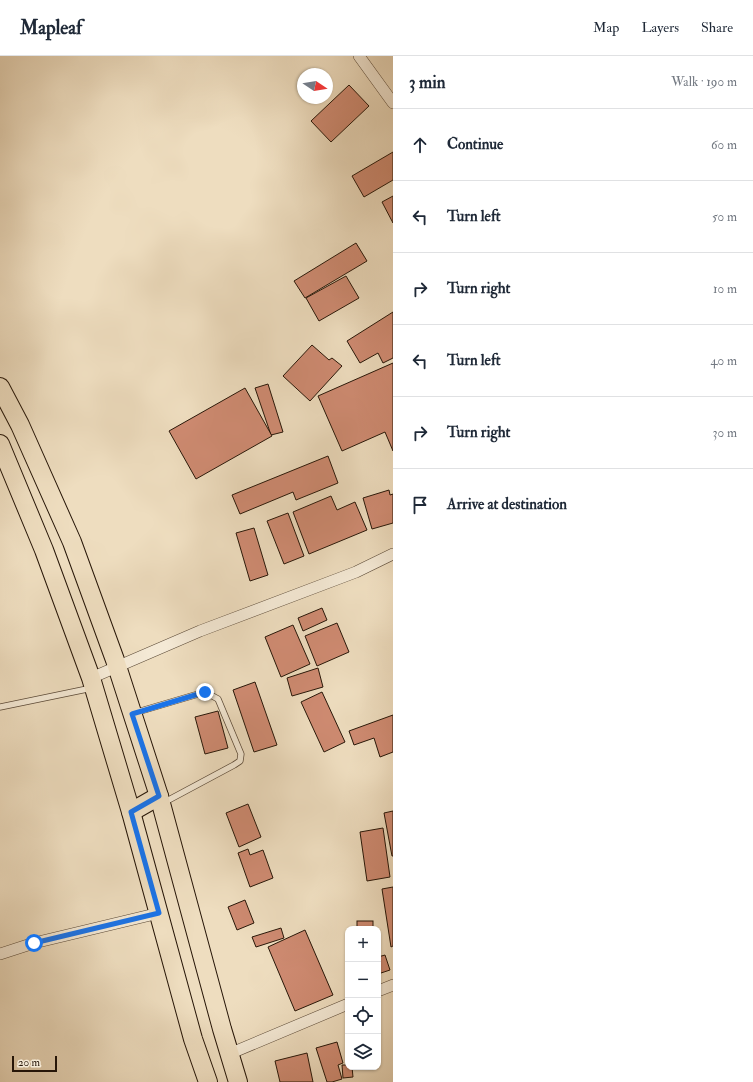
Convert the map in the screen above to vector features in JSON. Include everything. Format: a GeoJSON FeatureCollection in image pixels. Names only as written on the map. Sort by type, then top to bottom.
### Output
{"type":"FeatureCollection","features":[{"type":"Feature","properties":{"kind":"main road"},"geometry":{"type":"LineString","coordinates":[[0,387],[20,425],[72,542],[117,667],[160,800],[229,1054],[238,1082]]}},
{"type":"Feature","properties":{"kind":"main road"},"geometry":{"type":"LineString","coordinates":[[0,444],[44,550],[92,683],[131,812],[193,1038],[208,1082]]}},
{"type":"Feature","properties":{"kind":"main road"},"geometry":{"type":"LineString","coordinates":[[131,812],[160,800]]}},
{"type":"Feature","properties":{"kind":"street"},"geometry":{"type":"LineString","coordinates":[[359,56],[393,103]]}},
{"type":"Feature","properties":{"kind":"street"},"geometry":{"type":"LineString","coordinates":[[92,683],[117,667],[200,631],[356,572],[393,554]]}},
{"type":"Feature","properties":{"kind":"street"},"geometry":{"type":"LineString","coordinates":[[0,954],[34,943],[159,913]]}},
{"type":"Feature","properties":{"kind":"street"},"geometry":{"type":"LineString","coordinates":[[381,990],[393,985]]}},
{"type":"Feature","properties":{"kind":"street"},"geometry":{"type":"LineString","coordinates":[[229,1054],[345,1005]]}},
{"type":"Feature","properties":{"kind":"lane"},"geometry":{"type":"LineString","coordinates":[[0,707],[92,683]]}},
{"type":"Feature","properties":{"kind":"lane"},"geometry":{"type":"LineString","coordinates":[[132,714],[205,692],[218,699],[242,754],[240,761],[234,765],[160,800]]}},
{"type":"Feature","properties":{"kind":"building"},"geometry":{"type":"Polygon","coordinates":[[[349,85],[369,106],[331,142],[311,121],[329,104],[333,104],[333,100],[349,85]]]}},
{"type":"Feature","properties":{"kind":"building"},"geometry":{"type":"Polygon","coordinates":[[[393,152],[393,180],[364,197],[352,176],[393,152]]]}},
{"type":"Feature","properties":{"kind":"building"},"geometry":{"type":"Polygon","coordinates":[[[393,196],[393,223],[382,202],[393,196]]]}},
{"type":"Feature","properties":{"kind":"building"},"geometry":{"type":"Polygon","coordinates":[[[356,243],[367,261],[305,298],[294,281],[356,243]]]}},
{"type":"Feature","properties":{"kind":"building"},"geometry":{"type":"Polygon","coordinates":[[[346,276],[359,298],[319,321],[306,298],[346,276]]]}},
{"type":"Feature","properties":{"kind":"building"},"geometry":{"type":"Polygon","coordinates":[[[393,312],[393,358],[383,363],[378,353],[360,363],[347,341],[393,312]]]}},
{"type":"Feature","properties":{"kind":"building"},"geometry":{"type":"Polygon","coordinates":[[[312,345],[329,360],[332,358],[342,366],[310,401],[283,376],[312,345]]]}},
{"type":"Feature","properties":{"kind":"building"},"geometry":{"type":"Polygon","coordinates":[[[393,363],[393,451],[385,432],[342,451],[318,396],[393,363]]]}},
{"type":"Feature","properties":{"kind":"building"},"geometry":{"type":"Polygon","coordinates":[[[268,384],[283,432],[271,435],[255,388],[268,384]]]}},
{"type":"Feature","properties":{"kind":"building"},"geometry":{"type":"Polygon","coordinates":[[[245,388],[272,436],[196,479],[169,431],[245,388]]]}},
{"type":"Feature","properties":{"kind":"building"},"geometry":{"type":"Polygon","coordinates":[[[328,456],[338,483],[296,500],[293,492],[240,514],[232,495],[328,456]]]}},
{"type":"Feature","properties":{"kind":"building"},"geometry":{"type":"Polygon","coordinates":[[[389,490],[390,495],[393,494],[393,523],[372,529],[363,498],[389,490]]]}},
{"type":"Feature","properties":{"kind":"building"},"geometry":{"type":"Polygon","coordinates":[[[331,496],[337,510],[355,502],[367,530],[309,554],[293,512],[331,496]]]}},
{"type":"Feature","properties":{"kind":"building"},"geometry":{"type":"Polygon","coordinates":[[[288,513],[304,556],[284,564],[267,521],[288,513]]]}},
{"type":"Feature","properties":{"kind":"building"},"geometry":{"type":"Polygon","coordinates":[[[254,528],[268,575],[250,581],[236,533],[254,528]]]}},
{"type":"Feature","properties":{"kind":"building"},"geometry":{"type":"Polygon","coordinates":[[[322,608],[327,620],[303,631],[298,618],[322,608]]]}},
{"type":"Feature","properties":{"kind":"building"},"geometry":{"type":"Polygon","coordinates":[[[337,623],[349,652],[317,666],[305,636],[337,623]]]}},
{"type":"Feature","properties":{"kind":"building"},"geometry":{"type":"Polygon","coordinates":[[[293,625],[310,664],[281,677],[265,637],[293,625]]]}},
{"type":"Feature","properties":{"kind":"building"},"geometry":{"type":"Polygon","coordinates":[[[318,668],[323,687],[292,696],[287,678],[318,668]]]}},
{"type":"Feature","properties":{"kind":"building"},"geometry":{"type":"Polygon","coordinates":[[[255,682],[277,745],[254,752],[233,690],[255,682]]]}},
{"type":"Feature","properties":{"kind":"building"},"geometry":{"type":"Polygon","coordinates":[[[322,692],[345,742],[324,752],[301,702],[322,692]]]}},
{"type":"Feature","properties":{"kind":"building"},"geometry":{"type":"Polygon","coordinates":[[[218,711],[228,748],[205,754],[195,717],[218,711]]]}},
{"type":"Feature","properties":{"kind":"building"},"geometry":{"type":"Polygon","coordinates":[[[393,715],[393,752],[380,757],[374,738],[354,745],[349,731],[393,715]]]}},
{"type":"Feature","properties":{"kind":"building"},"geometry":{"type":"Polygon","coordinates":[[[248,804],[261,837],[239,847],[226,813],[248,804]]]}},
{"type":"Feature","properties":{"kind":"building"},"geometry":{"type":"Polygon","coordinates":[[[393,811],[393,856],[392,856],[384,813],[393,811]]]}},
{"type":"Feature","properties":{"kind":"building"},"geometry":{"type":"Polygon","coordinates":[[[383,828],[390,877],[367,881],[360,832],[383,828]]]}},
{"type":"Feature","properties":{"kind":"building"},"geometry":{"type":"Polygon","coordinates":[[[248,849],[250,855],[263,850],[273,878],[250,887],[238,853],[248,849]]]}},
{"type":"Feature","properties":{"kind":"building"},"geometry":{"type":"Polygon","coordinates":[[[393,887],[393,946],[391,947],[382,889],[393,887]]]}},
{"type":"Feature","properties":{"kind":"building"},"geometry":{"type":"Polygon","coordinates":[[[245,900],[254,923],[237,930],[228,907],[245,900]]]}},
{"type":"Feature","properties":{"kind":"building"},"geometry":{"type":"Polygon","coordinates":[[[357,921],[373,921],[373,926],[357,926],[357,921]]]}},
{"type":"Feature","properties":{"kind":"building"},"geometry":{"type":"Polygon","coordinates":[[[281,928],[284,938],[256,947],[252,937],[281,928]]]}},
{"type":"Feature","properties":{"kind":"building"},"geometry":{"type":"Polygon","coordinates":[[[305,930],[333,995],[295,1011],[268,947],[305,930]]]}},
{"type":"Feature","properties":{"kind":"building"},"geometry":{"type":"Polygon","coordinates":[[[385,955],[390,970],[381,973],[381,962],[381,956],[385,955]]]}},
{"type":"Feature","properties":{"kind":"building"},"geometry":{"type":"Polygon","coordinates":[[[337,1042],[343,1063],[338,1065],[342,1079],[327,1082],[316,1048],[337,1042]]]}},
{"type":"Feature","properties":{"kind":"building"},"geometry":{"type":"Polygon","coordinates":[[[307,1053],[313,1082],[280,1082],[275,1061],[307,1053]]]}},
{"type":"Feature","properties":{"kind":"building"},"geometry":{"type":"Polygon","coordinates":[[[342,1065],[345,1065],[345,1070],[352,1070],[353,1077],[343,1078],[342,1065]]]}},
{"type":"Feature","properties":{"kind":"route"},"geometry":{"type":"LineString","coordinates":[[34,943],[159,913],[131,812],[159,796],[132,714],[205,692]]}}]}
